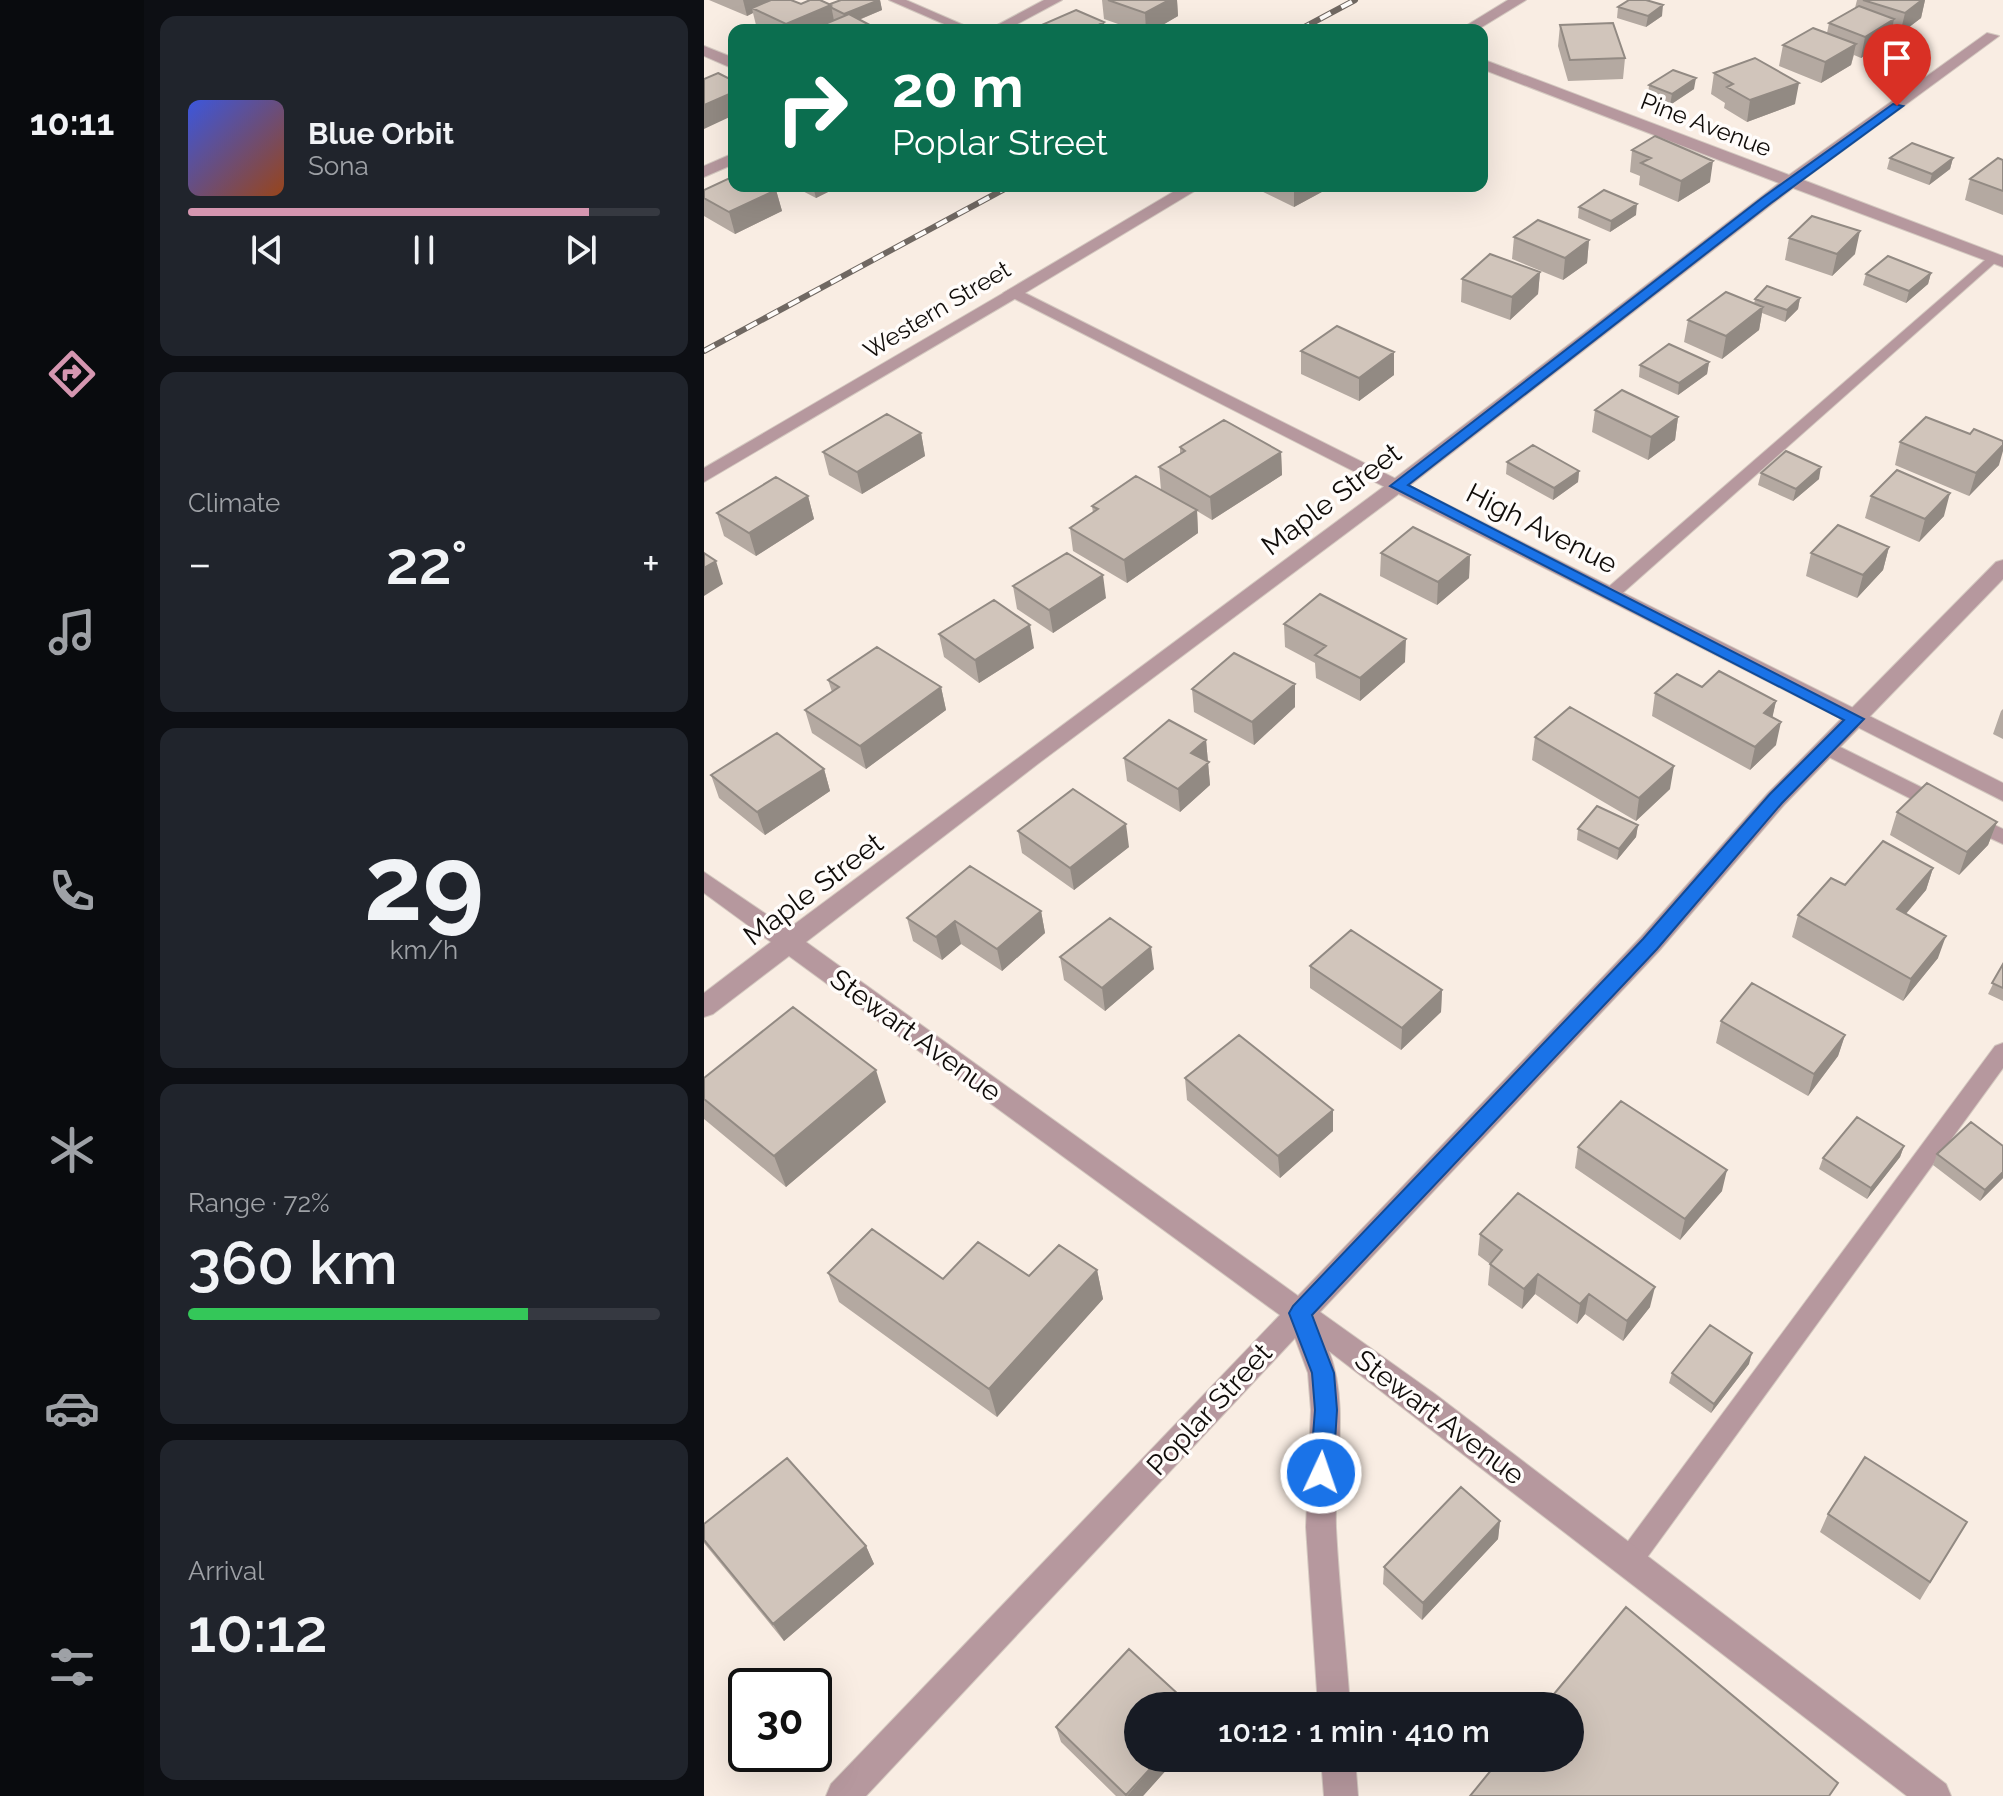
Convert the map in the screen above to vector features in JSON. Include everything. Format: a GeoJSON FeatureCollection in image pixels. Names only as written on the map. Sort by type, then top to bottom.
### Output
{"type":"FeatureCollection","features":[{"type":"Feature","properties":{"kind":"street"},"geometry":{"type":"LineString","coordinates":[[1007,24],[1055,0]]}},
{"type":"Feature","properties":{"kind":"street"},"geometry":{"type":"LineString","coordinates":[[1477,24],[1519,0]]}},
{"type":"Feature","properties":{"kind":"street","name":"Maple Street"},"geometry":{"type":"LineString","coordinates":[[704,1007],[1031,757],[1397,486],[1789,183],[1992,36]]}},
{"type":"Feature","properties":{"kind":"street"},"geometry":{"type":"LineString","coordinates":[[704,50],[728,61]]}},
{"type":"Feature","properties":{"kind":"street","name":"Pine Avenue"},"geometry":{"type":"LineString","coordinates":[[1488,66],[1998,260]]}},
{"type":"Feature","properties":{"kind":"street"},"geometry":{"type":"LineString","coordinates":[[704,172],[728,161]]}},
{"type":"Feature","properties":{"kind":"street","name":"Western Street"},"geometry":{"type":"LineString","coordinates":[[704,476],[1185,192]]}},
{"type":"Feature","properties":{"kind":"street","name":"High Avenue"},"geometry":{"type":"LineString","coordinates":[[1012,293],[2003,793]]}},
{"type":"Feature","properties":{"kind":"street","name":"Poplar Street"},"geometry":{"type":"LineString","coordinates":[[843,1796],[1650,944],[1776,799],[2003,567]]}},
{"type":"Feature","properties":{"kind":"street","name":"Stewart Avenue"},"geometry":{"type":"LineString","coordinates":[[704,881],[1300,1313],[1934,1796]]}},
{"type":"Feature","properties":{"kind":"street"},"geometry":{"type":"LineString","coordinates":[[1300,1313],[1323,1373],[1326,1410],[1322,1446],[1321,1527],[1333,1692]]}},
{"type":"Feature","properties":{"kind":"street"},"geometry":{"type":"LineString","coordinates":[[1339,1772],[1341,1796]]}},
{"type":"Feature","properties":{"kind":"lane"},"geometry":{"type":"LineString","coordinates":[[895,0],[954,24]]}},
{"type":"Feature","properties":{"kind":"lane"},"geometry":{"type":"LineString","coordinates":[[1611,594],[1998,260]]}},
{"type":"Feature","properties":{"kind":"lane"},"geometry":{"type":"LineString","coordinates":[[1826,747],[2003,837]]}},
{"type":"Feature","properties":{"kind":"lane"},"geometry":{"type":"LineString","coordinates":[[1629,1561],[2003,1052]]}},
{"type":"Feature","properties":{"kind":"building"},"geometry":{"type":"Polygon","coordinates":[[[771,0],[791,0],[801,4],[820,0],[831,5],[786,24],[752,8],[771,0]]]}},
{"type":"Feature","properties":{"kind":"building"},"geometry":{"type":"Polygon","coordinates":[[[841,0],[879,0],[844,14],[830,4],[841,0]]]}},
{"type":"Feature","properties":{"kind":"building"},"geometry":{"type":"Polygon","coordinates":[[[1108,0],[1169,0],[1145,13],[1108,0]]]}},
{"type":"Feature","properties":{"kind":"building"},"geometry":{"type":"Polygon","coordinates":[[[1629,0],[1646,0],[1663,5],[1648,16],[1618,7],[1629,0]]]}},
{"type":"Feature","properties":{"kind":"building"},"geometry":{"type":"Polygon","coordinates":[[[1863,0],[1922,0],[1905,13],[1863,0]]]}},
{"type":"Feature","properties":{"kind":"building"},"geometry":{"type":"Polygon","coordinates":[[[1859,6],[1894,19],[1865,37],[1829,23],[1859,6]]]}},
{"type":"Feature","properties":{"kind":"building"},"geometry":{"type":"Polygon","coordinates":[[[1076,10],[1104,22],[1100,24],[1044,24],[1076,10]]]}},
{"type":"Feature","properties":{"kind":"building"},"geometry":{"type":"Polygon","coordinates":[[[849,14],[868,24],[825,24],[849,14]]]}},
{"type":"Feature","properties":{"kind":"building"},"geometry":{"type":"Polygon","coordinates":[[[1613,23],[1625,58],[1570,60],[1560,25],[1613,23]]]}},
{"type":"Feature","properties":{"kind":"building"},"geometry":{"type":"Polygon","coordinates":[[[1813,28],[1856,44],[1825,62],[1783,45],[1813,28]]]}},
{"type":"Feature","properties":{"kind":"building"},"geometry":{"type":"Polygon","coordinates":[[[1755,58],[1799,83],[1750,100],[1727,87],[1733,84],[1714,73],[1755,58]]]}},
{"type":"Feature","properties":{"kind":"building"},"geometry":{"type":"Polygon","coordinates":[[[1673,70],[1696,78],[1672,94],[1649,85],[1673,70]]]}},
{"type":"Feature","properties":{"kind":"building"},"geometry":{"type":"Polygon","coordinates":[[[718,73],[728,78],[728,95],[704,105],[704,79],[718,73]]]}},
{"type":"Feature","properties":{"kind":"building"},"geometry":{"type":"Polygon","coordinates":[[[1655,136],[1713,161],[1681,181],[1641,163],[1651,158],[1632,150],[1655,136]]]}},
{"type":"Feature","properties":{"kind":"building"},"geometry":{"type":"Polygon","coordinates":[[[1912,143],[1953,158],[1932,174],[1890,158],[1912,143]]]}},
{"type":"Feature","properties":{"kind":"building"},"geometry":{"type":"Polygon","coordinates":[[[1998,158],[2003,160],[2003,191],[1970,179],[1998,158]]]}},
{"type":"Feature","properties":{"kind":"building"},"geometry":{"type":"Polygon","coordinates":[[[728,179],[728,192],[772,192],[729,212],[704,198],[704,190],[728,179]]]}},
{"type":"Feature","properties":{"kind":"building"},"geometry":{"type":"Polygon","coordinates":[[[1604,190],[1637,204],[1611,221],[1579,207],[1604,190]]]}},
{"type":"Feature","properties":{"kind":"building"},"geometry":{"type":"Polygon","coordinates":[[[1812,216],[1860,231],[1837,254],[1789,238],[1812,216]]]}},
{"type":"Feature","properties":{"kind":"building"},"geometry":{"type":"Polygon","coordinates":[[[1538,220],[1589,240],[1565,258],[1514,237],[1538,220]]]}},
{"type":"Feature","properties":{"kind":"building"},"geometry":{"type":"Polygon","coordinates":[[[1490,254],[1540,272],[1512,297],[1462,279],[1490,254]]]}},
{"type":"Feature","properties":{"kind":"building"},"geometry":{"type":"Polygon","coordinates":[[[1888,256],[1931,273],[1909,291],[1866,274],[1888,256]]]}},
{"type":"Feature","properties":{"kind":"building"},"geometry":{"type":"Polygon","coordinates":[[[1767,286],[1800,298],[1787,310],[1755,299],[1767,286]]]}},
{"type":"Feature","properties":{"kind":"building"},"geometry":{"type":"Polygon","coordinates":[[[1726,292],[1763,307],[1726,336],[1688,320],[1726,292]]]}},
{"type":"Feature","properties":{"kind":"building"},"geometry":{"type":"Polygon","coordinates":[[[1337,326],[1394,352],[1359,378],[1301,351],[1337,326]]]}},
{"type":"Feature","properties":{"kind":"building"},"geometry":{"type":"Polygon","coordinates":[[[1669,344],[1709,362],[1679,383],[1640,365],[1669,344]]]}},
{"type":"Feature","properties":{"kind":"building"},"geometry":{"type":"Polygon","coordinates":[[[1622,390],[1678,417],[1651,437],[1595,410],[1622,390]]]}},
{"type":"Feature","properties":{"kind":"building"},"geometry":{"type":"Polygon","coordinates":[[[887,414],[921,433],[857,472],[823,452],[887,414]]]}},
{"type":"Feature","properties":{"kind":"building"},"geometry":{"type":"Polygon","coordinates":[[[1926,417],[1970,434],[1974,429],[2003,441],[2003,445],[1976,473],[1900,442],[1926,417]]]}},
{"type":"Feature","properties":{"kind":"building"},"geometry":{"type":"Polygon","coordinates":[[[1224,420],[1281,452],[1210,497],[1159,467],[1185,451],[1180,447],[1224,420]]]}},
{"type":"Feature","properties":{"kind":"building"},"geometry":{"type":"Polygon","coordinates":[[[1533,445],[1579,471],[1554,488],[1507,462],[1533,445]]]}},
{"type":"Feature","properties":{"kind":"building"},"geometry":{"type":"Polygon","coordinates":[[[1786,451],[1821,467],[1796,489],[1761,473],[1786,451]]]}},
{"type":"Feature","properties":{"kind":"building"},"geometry":{"type":"Polygon","coordinates":[[[1897,470],[1950,493],[1925,519],[1871,496],[1897,470]]]}},
{"type":"Feature","properties":{"kind":"building"},"geometry":{"type":"Polygon","coordinates":[[[1136,476],[1197,510],[1124,560],[1070,528],[1098,509],[1092,506],[1136,476]]]}},
{"type":"Feature","properties":{"kind":"building"},"geometry":{"type":"Polygon","coordinates":[[[776,477],[808,496],[749,533],[717,513],[776,477]]]}},
{"type":"Feature","properties":{"kind":"building"},"geometry":{"type":"Polygon","coordinates":[[[1838,525],[1889,547],[1863,575],[1811,553],[1838,525]]]}},
{"type":"Feature","properties":{"kind":"building"},"geometry":{"type":"Polygon","coordinates":[[[1413,527],[1470,555],[1438,582],[1381,553],[1413,527]]]}},
{"type":"Feature","properties":{"kind":"building"},"geometry":{"type":"Polygon","coordinates":[[[704,553],[716,561],[704,568],[704,553]]]}},
{"type":"Feature","properties":{"kind":"building"},"geometry":{"type":"Polygon","coordinates":[[[1067,553],[1103,575],[1049,610],[1013,586],[1067,553]]]}},
{"type":"Feature","properties":{"kind":"building"},"geometry":{"type":"Polygon","coordinates":[[[1320,594],[1406,639],[1360,678],[1315,655],[1326,646],[1284,624],[1320,594]]]}},
{"type":"Feature","properties":{"kind":"building"},"geometry":{"type":"Polygon","coordinates":[[[994,600],[1030,625],[975,660],[939,634],[994,600]]]}},
{"type":"Feature","properties":{"kind":"building"},"geometry":{"type":"Polygon","coordinates":[[[877,647],[941,687],[860,746],[805,710],[839,687],[828,680],[877,647]]]}},
{"type":"Feature","properties":{"kind":"building"},"geometry":{"type":"Polygon","coordinates":[[[1234,653],[1295,684],[1252,722],[1192,689],[1234,653]]]}},
{"type":"Feature","properties":{"kind":"building"},"geometry":{"type":"Polygon","coordinates":[[[1719,671],[1776,701],[1764,713],[1781,722],[1755,747],[1655,693],[1677,674],[1702,687],[1719,671]]]}},
{"type":"Feature","properties":{"kind":"building"},"geometry":{"type":"Polygon","coordinates":[[[1570,707],[1674,766],[1639,798],[1535,737],[1570,707]]]}},
{"type":"Feature","properties":{"kind":"building"},"geometry":{"type":"Polygon","coordinates":[[[1169,720],[1206,740],[1191,753],[1209,762],[1178,789],[1124,758],[1169,720]]]}},
{"type":"Feature","properties":{"kind":"building"},"geometry":{"type":"Polygon","coordinates":[[[777,733],[824,769],[757,812],[711,775],[777,733]]]}},
{"type":"Feature","properties":{"kind":"building"},"geometry":{"type":"Polygon","coordinates":[[[1927,783],[1997,822],[1967,852],[1897,812],[1927,783]]]}},
{"type":"Feature","properties":{"kind":"building"},"geometry":{"type":"Polygon","coordinates":[[[1073,789],[1126,824],[1070,868],[1018,831],[1073,789]]]}},
{"type":"Feature","properties":{"kind":"building"},"geometry":{"type":"Polygon","coordinates":[[[1597,806],[1638,825],[1619,849],[1578,829],[1597,806]]]}},
{"type":"Feature","properties":{"kind":"building"},"geometry":{"type":"Polygon","coordinates":[[[1883,841],[1933,868],[1897,909],[1946,936],[1911,979],[1798,915],[1831,878],[1845,885],[1883,841]]]}},
{"type":"Feature","properties":{"kind":"building"},"geometry":{"type":"Polygon","coordinates":[[[970,866],[1041,911],[997,949],[955,921],[936,937],[907,918],[970,866]]]}},
{"type":"Feature","properties":{"kind":"building"},"geometry":{"type":"Polygon","coordinates":[[[1110,918],[1151,947],[1102,988],[1060,957],[1110,918]]]}},
{"type":"Feature","properties":{"kind":"building"},"geometry":{"type":"Polygon","coordinates":[[[1351,930],[1442,990],[1402,1028],[1310,966],[1351,930]]]}},
{"type":"Feature","properties":{"kind":"building"},"geometry":{"type":"Polygon","coordinates":[[[2003,964],[2003,988],[1992,983],[2003,964]]]}},
{"type":"Feature","properties":{"kind":"building"},"geometry":{"type":"Polygon","coordinates":[[[1752,983],[1845,1035],[1814,1074],[1721,1021],[1752,983]]]}},
{"type":"Feature","properties":{"kind":"building"},"geometry":{"type":"Polygon","coordinates":[[[793,1007],[876,1070],[774,1156],[704,1099],[704,1078],[793,1007]]]}},
{"type":"Feature","properties":{"kind":"building"},"geometry":{"type":"Polygon","coordinates":[[[1239,1035],[1333,1110],[1278,1156],[1185,1078],[1239,1035]]]}},
{"type":"Feature","properties":{"kind":"building"},"geometry":{"type":"Polygon","coordinates":[[[1621,1101],[1727,1170],[1685,1219],[1578,1147],[1621,1101]]]}},
{"type":"Feature","properties":{"kind":"building"},"geometry":{"type":"Polygon","coordinates":[[[1857,1117],[1904,1146],[1871,1188],[1823,1158],[1857,1117]]]}},
{"type":"Feature","properties":{"kind":"building"},"geometry":{"type":"Polygon","coordinates":[[[1971,1122],[2003,1146],[2003,1172],[1985,1190],[1937,1154],[1971,1122]]]}},
{"type":"Feature","properties":{"kind":"building"},"geometry":{"type":"Polygon","coordinates":[[[1518,1193],[1655,1287],[1627,1321],[1589,1294],[1580,1304],[1538,1274],[1524,1289],[1490,1264],[1502,1250],[1480,1234],[1518,1193]]]}},
{"type":"Feature","properties":{"kind":"building"},"geometry":{"type":"Polygon","coordinates":[[[872,1229],[943,1279],[978,1242],[1029,1276],[1059,1245],[1097,1270],[989,1389],[828,1273],[872,1229]]]}},
{"type":"Feature","properties":{"kind":"building"},"geometry":{"type":"Polygon","coordinates":[[[1710,1325],[1752,1353],[1714,1404],[1672,1373],[1710,1325]]]}},
{"type":"Feature","properties":{"kind":"building"},"geometry":{"type":"Polygon","coordinates":[[[1865,1457],[1967,1522],[1930,1582],[1828,1514],[1865,1457]]]}},
{"type":"Feature","properties":{"kind":"building"},"geometry":{"type":"Polygon","coordinates":[[[787,1458],[866,1546],[773,1624],[704,1540],[704,1524],[787,1458]]]}},
{"type":"Feature","properties":{"kind":"building"},"geometry":{"type":"Polygon","coordinates":[[[1461,1487],[1500,1521],[1423,1603],[1384,1567],[1461,1487]]]}},
{"type":"Feature","properties":{"kind":"building"},"geometry":{"type":"Polygon","coordinates":[[[1626,1607],[1838,1783],[1829,1796],[1470,1796],[1490,1772],[1584,1772],[1584,1692],[1556,1692],[1626,1607]]]}},
{"type":"Feature","properties":{"kind":"building"},"geometry":{"type":"Polygon","coordinates":[[[1129,1649],[1176,1692],[1124,1692],[1124,1772],[1147,1772],[1126,1795],[1056,1727],[1129,1649]]]}},
{"type":"Feature","properties":{"kind":"railway"},"geometry":{"type":"LineString","coordinates":[[1310,24],[1355,0]]}},
{"type":"Feature","properties":{"kind":"railway"},"geometry":{"type":"LineString","coordinates":[[704,351],[999,192]]}},
{"type":"Feature","properties":{"kind":"route"},"geometry":{"type":"LineString","coordinates":[[1321,1473],[1326,1410],[1323,1373],[1300,1313],[1650,944],[1776,799],[1855,719],[1397,486],[1766,200],[1897,106]]}}]}
